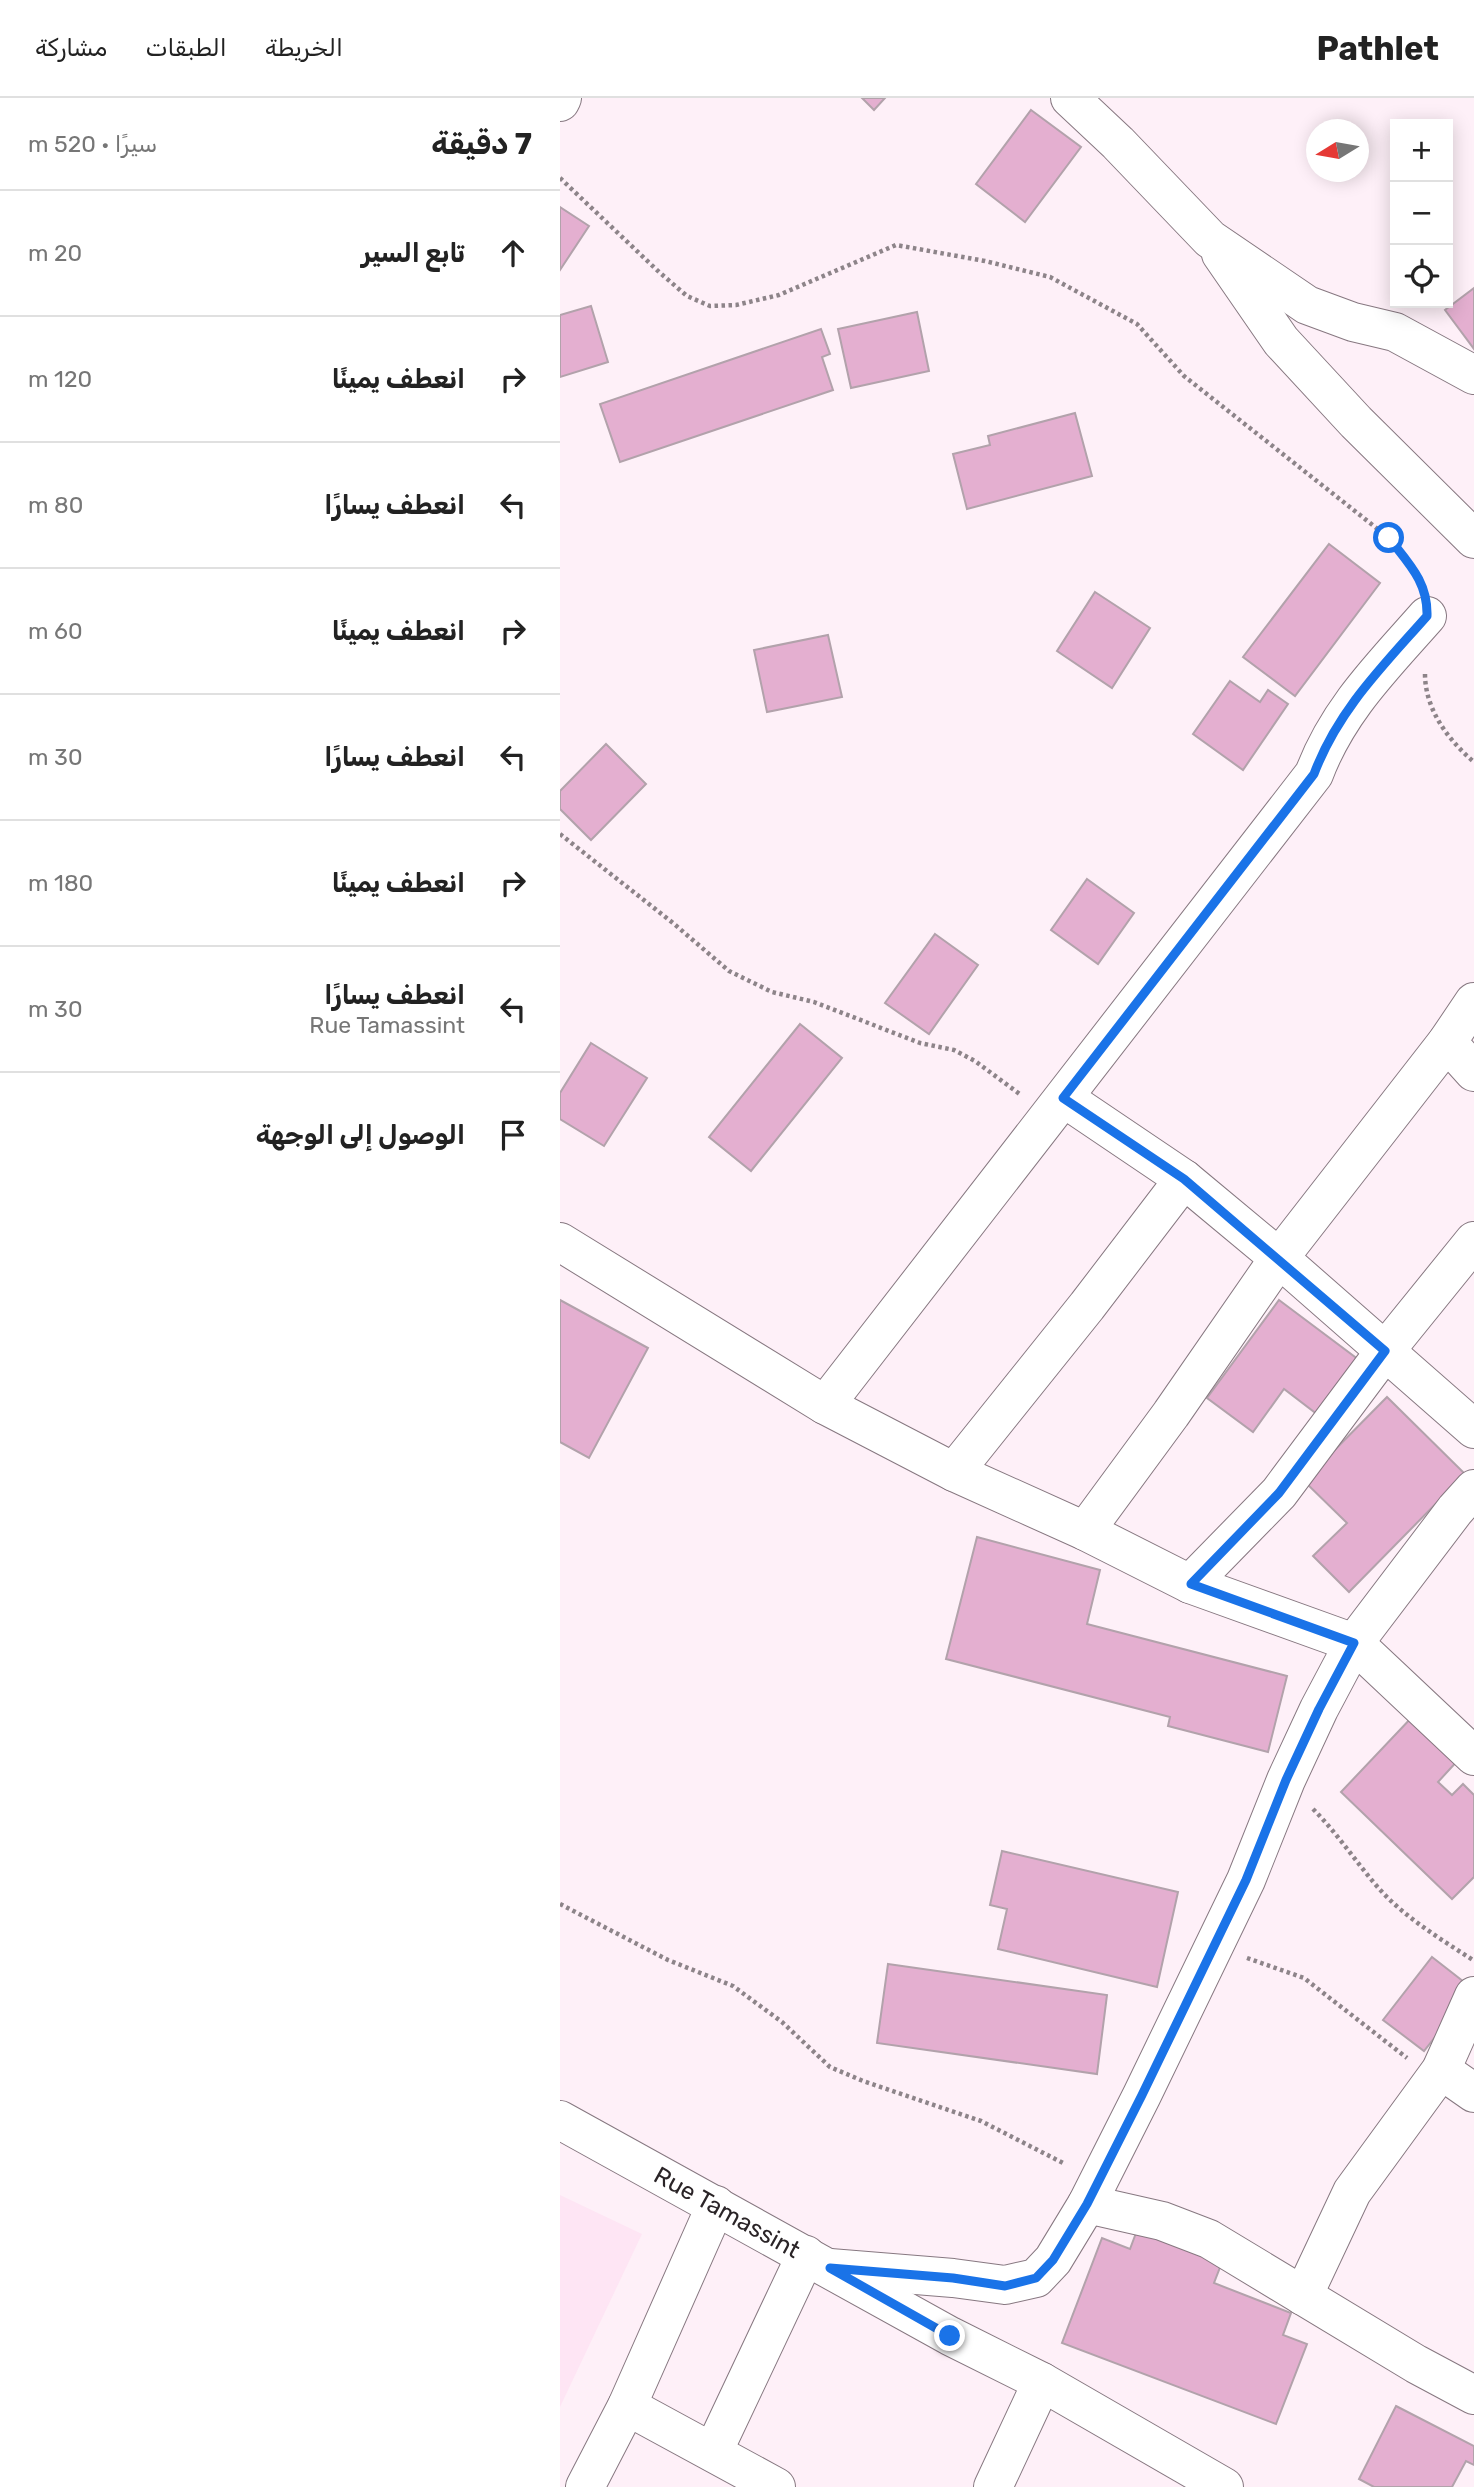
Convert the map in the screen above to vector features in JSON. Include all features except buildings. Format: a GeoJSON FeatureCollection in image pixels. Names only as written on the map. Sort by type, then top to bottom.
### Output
{"type":"FeatureCollection","features":[{"type":"Feature","properties":{"kind":"street"},"geometry":{"type":"LineString","coordinates":[[1070,98],[1118,143],[1210,239],[1281,341],[1356,422],[1474,539]]}},
{"type":"Feature","properties":{"kind":"street"},"geometry":{"type":"LineString","coordinates":[[1210,239],[1307,304],[1353,322],[1395,332],[1474,375]]}},
{"type":"Feature","properties":{"kind":"street"},"geometry":{"type":"LineString","coordinates":[[825,1405],[1314,774],[1325,746],[1353,699],[1427,616]]}},
{"type":"Feature","properties":{"kind":"street"},"geometry":{"type":"LineString","coordinates":[[1085,1531],[1171,1414],[1279,1258],[1447,1042],[1474,1002]]}},
{"type":"Feature","properties":{"kind":"street"},"geometry":{"type":"LineString","coordinates":[[1447,1042],[1474,1072]]}},
{"type":"Feature","properties":{"kind":"street"},"geometry":{"type":"LineString","coordinates":[[1057,1107],[1184,1179],[1279,1258],[1474,1429]]}},
{"type":"Feature","properties":{"kind":"street"},"geometry":{"type":"LineString","coordinates":[[954,1472],[1087,1306],[1184,1179]]}},
{"type":"Feature","properties":{"kind":"street"},"geometry":{"type":"LineString","coordinates":[[1191,1584],[1279,1493],[1385,1351],[1474,1241]]}},
{"type":"Feature","properties":{"kind":"street"},"geometry":{"type":"LineString","coordinates":[[560,1242],[825,1405],[954,1472],[1085,1531],[1191,1584],[1354,1643],[1474,1756]]}},
{"type":"Feature","properties":{"kind":"street"},"geometry":{"type":"LineString","coordinates":[[713,2452],[818,2262],[1005,2286],[1036,2278],[1053,2260],[1092,2192],[1212,1950],[1246,1880],[1286,1780],[1354,1643],[1468,1510]]}},
{"type":"Feature","properties":{"kind":"street"},"geometry":{"type":"LineString","coordinates":[[1303,2296],[1352,2192],[1438,2075],[1474,1996]]}},
{"type":"Feature","properties":{"kind":"street"},"geometry":{"type":"LineString","coordinates":[[1438,2075],[1474,2093]]}},
{"type":"Feature","properties":{"kind":"street","name":"Rue Tamassint"},"geometry":{"type":"LineString","coordinates":[[560,2120],[950,2336],[1042,2382],[1224,2487]]}},
{"type":"Feature","properties":{"kind":"street"},"geometry":{"type":"LineString","coordinates":[[1092,2192],[1209,2239],[1416,2364],[1474,2395]]}},
{"type":"Feature","properties":{"kind":"street"},"geometry":{"type":"LineString","coordinates":[[585,2487],[627,2406],[716,2205]]}},
{"type":"Feature","properties":{"kind":"street"},"geometry":{"type":"LineString","coordinates":[[993,2487],[1042,2382]]}},
{"type":"Feature","properties":{"kind":"street"},"geometry":{"type":"LineString","coordinates":[[627,2406],[776,2487]]}},
{"type":"Feature","properties":{"kind":"path"},"geometry":{"type":"LineString","coordinates":[[560,178],[687,296],[710,306],[736,305],[779,295],[896,245],[1050,276],[1137,324],[1184,376],[1389,538],[1420,578],[1427,600],[1425,688],[1435,715],[1458,748],[1474,762]]}},
{"type":"Feature","properties":{"kind":"path"},"geometry":{"type":"LineString","coordinates":[[560,834],[729,971],[772,992],[814,1002],[920,1043],[954,1050],[1057,1107]]}},
{"type":"Feature","properties":{"kind":"path"},"geometry":{"type":"LineString","coordinates":[[1286,1780],[1338,1834],[1392,1901],[1422,1926],[1474,1961]]}},
{"type":"Feature","properties":{"kind":"path"},"geometry":{"type":"LineString","coordinates":[[560,1904],[668,1960],[733,1986],[782,2022],[830,2067],[981,2121],[1092,2192]]}},
{"type":"Feature","properties":{"kind":"path"},"geometry":{"type":"LineString","coordinates":[[1212,1950],[1261,1962],[1304,1978],[1438,2075]]}},
{"type":"Feature","properties":{"kind":"shaded area"},"geometry":{"type":"Polygon","coordinates":[[[560,2195],[642,2234],[560,2407],[560,2195]]]}},
{"type":"Feature","properties":{"kind":"route"},"geometry":{"type":"LineString","coordinates":[[950,2336],[830,2268],[953,2278],[1005,2286],[1036,2278],[1053,2260],[1087,2204],[1142,2095],[1246,1880],[1286,1780],[1319,1709],[1354,1643],[1191,1584],[1279,1493],[1385,1351],[1184,1179],[1063,1098],[1314,774],[1325,746],[1353,699],[1427,616],[1427,600],[1420,578],[1389,538]]}}]}
